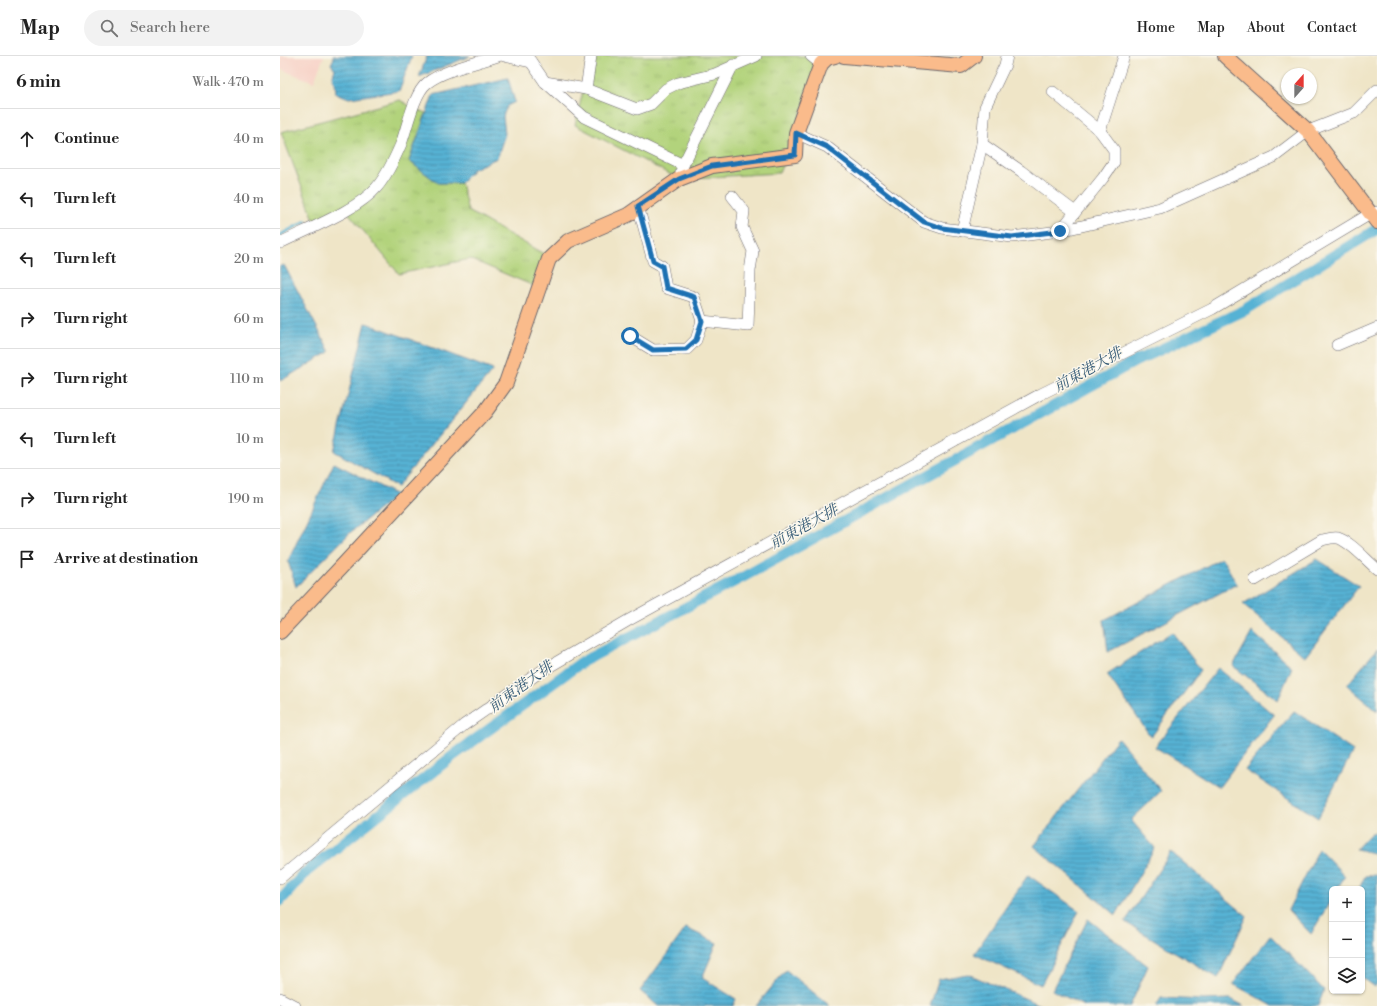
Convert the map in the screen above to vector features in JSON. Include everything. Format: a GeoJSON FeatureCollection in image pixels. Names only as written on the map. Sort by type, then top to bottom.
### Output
{"type":"FeatureCollection","features":[{"type":"Feature","properties":{"kind":"main road"},"geometry":{"type":"LineString","coordinates":[[280,632],[485,412],[506,383],[549,259],[568,242],[628,215],[638,206],[679,179],[712,166],[795,155],[796,133],[816,60],[835,56]]}},
{"type":"Feature","properties":{"kind":"main road"},"geometry":{"type":"LineString","coordinates":[[844,56],[876,57],[961,66],[974,56]]}},
{"type":"Feature","properties":{"kind":"main road"},"geometry":{"type":"LineString","coordinates":[[1225,56],[1308,131],[1374,216]]}},
{"type":"Feature","properties":{"kind":"street"},"geometry":{"type":"LineString","coordinates":[[280,243],[359,203],[377,187],[391,166],[416,98],[426,83],[446,72],[498,56]]}},
{"type":"Feature","properties":{"kind":"street"},"geometry":{"type":"LineString","coordinates":[[504,56],[529,59],[545,82],[584,117],[683,165]]}},
{"type":"Feature","properties":{"kind":"street"},"geometry":{"type":"LineString","coordinates":[[586,89],[591,56]]}},
{"type":"Feature","properties":{"kind":"street"},"geometry":{"type":"LineString","coordinates":[[679,179],[683,165],[738,56]]}},
{"type":"Feature","properties":{"kind":"street"},"geometry":{"type":"LineString","coordinates":[[545,82],[586,89],[637,109],[652,104],[666,89],[678,83],[715,74],[756,56]]}},
{"type":"Feature","properties":{"kind":"street"},"geometry":{"type":"LineString","coordinates":[[962,231],[982,144],[985,107],[1006,64],[1007,56]]}},
{"type":"Feature","properties":{"kind":"street"},"geometry":{"type":"LineString","coordinates":[[1100,131],[1124,56]]}},
{"type":"Feature","properties":{"kind":"street"},"geometry":{"type":"LineString","coordinates":[[796,133],[827,147],[924,222],[942,228],[1012,237],[1060,231],[1160,208],[1274,157],[1308,131],[1354,113],[1377,90]]}},
{"type":"Feature","properties":{"kind":"street"},"geometry":{"type":"LineString","coordinates":[[1053,92],[1100,131],[1114,150],[1114,162],[1060,231]]}},
{"type":"Feature","properties":{"kind":"street"},"geometry":{"type":"LineString","coordinates":[[982,144],[1021,171],[1075,212]]}},
{"type":"Feature","properties":{"kind":"street"},"geometry":{"type":"LineString","coordinates":[[702,321],[748,326],[750,271],[753,251],[742,226],[744,211],[732,196]]}},
{"type":"Feature","properties":{"kind":"street"},"geometry":{"type":"LineString","coordinates":[[630,336],[653,350],[686,349],[696,340],[702,321],[694,297],[666,288],[662,266],[653,261],[638,206]]}},
{"type":"Feature","properties":{"kind":"street"},"geometry":{"type":"LineString","coordinates":[[280,878],[464,725],[540,672],[629,620],[1041,394],[1212,309],[1374,216]]}},
{"type":"Feature","properties":{"kind":"street"},"geometry":{"type":"LineString","coordinates":[[1337,345],[1377,328]]}},
{"type":"Feature","properties":{"kind":"street"},"geometry":{"type":"LineString","coordinates":[[1255,580],[1322,540],[1329,538],[1337,538],[1345,542],[1377,569]]}},
{"type":"Feature","properties":{"kind":"street"},"geometry":{"type":"LineString","coordinates":[[280,998],[295,1006]]}},
{"type":"Feature","properties":{"kind":"shaded area"},"geometry":{"type":"Polygon","coordinates":[[[280,56],[324,56],[314,82],[280,69],[280,56]]]}},
{"type":"Feature","properties":{"kind":"green space"},"geometry":{"type":"Polygon","coordinates":[[[591,56],[810,56],[820,60],[779,173],[679,179],[575,125],[591,56]]]}},
{"type":"Feature","properties":{"kind":"green space"},"geometry":{"type":"Polygon","coordinates":[[[400,100],[413,108],[426,113],[409,161],[438,183],[461,183],[468,211],[551,258],[534,286],[470,259],[399,274],[346,210],[316,225],[281,132],[400,100]]]}},
{"type":"Feature","properties":{"kind":"water"},"geometry":{"type":"Polygon","coordinates":[[[333,56],[412,56],[399,91],[349,98],[336,93],[335,84],[332,78],[335,69],[331,64],[334,58],[333,56]]]}},
{"type":"Feature","properties":{"kind":"water"},"geometry":{"type":"Polygon","coordinates":[[[427,56],[470,56],[419,77],[427,56]]]}},
{"type":"Feature","properties":{"kind":"water"},"geometry":{"type":"Polygon","coordinates":[[[508,78],[515,102],[507,106],[503,116],[505,134],[497,158],[473,169],[461,183],[438,183],[409,161],[433,95],[508,78]]]}},
{"type":"Feature","properties":{"kind":"water"},"geometry":{"type":"Polygon","coordinates":[[[284,265],[330,352],[280,381],[280,266],[284,265]]]}},
{"type":"Feature","properties":{"kind":"water"},"geometry":{"type":"Polygon","coordinates":[[[366,323],[493,370],[397,487],[334,451],[366,323]]]}},
{"type":"Feature","properties":{"kind":"water"},"geometry":{"type":"Polygon","coordinates":[[[334,463],[397,495],[352,531],[296,587],[288,561],[334,463]]]}},
{"type":"Feature","properties":{"kind":"water"},"geometry":{"type":"Polygon","coordinates":[[[1222,558],[1237,584],[1108,652],[1104,620],[1222,558]]]}},
{"type":"Feature","properties":{"kind":"water"},"geometry":{"type":"Polygon","coordinates":[[[1317,559],[1359,586],[1305,657],[1243,604],[1317,559]]]}},
{"type":"Feature","properties":{"kind":"water"},"geometry":{"type":"Polygon","coordinates":[[[1172,632],[1201,670],[1151,737],[1107,674],[1172,632]]]}},
{"type":"Feature","properties":{"kind":"water"},"geometry":{"type":"Polygon","coordinates":[[[1252,632],[1292,667],[1278,700],[1233,666],[1252,632]]]}},
{"type":"Feature","properties":{"kind":"water"},"geometry":{"type":"Polygon","coordinates":[[[1377,649],[1377,711],[1347,685],[1377,649]]]}},
{"type":"Feature","properties":{"kind":"water"},"geometry":{"type":"Polygon","coordinates":[[[1218,668],[1274,715],[1219,787],[1155,747],[1218,668]]]}},
{"type":"Feature","properties":{"kind":"water"},"geometry":{"type":"Polygon","coordinates":[[[1294,711],[1353,751],[1318,818],[1245,770],[1294,711]]]}},
{"type":"Feature","properties":{"kind":"water"},"geometry":{"type":"Polygon","coordinates":[[[1118,738],[1161,791],[1131,820],[1155,848],[1116,915],[1034,846],[1118,738]]]}},
{"type":"Feature","properties":{"kind":"water"},"geometry":{"type":"Polygon","coordinates":[[[1371,833],[1377,833],[1377,854],[1356,849],[1371,833]]]}},
{"type":"Feature","properties":{"kind":"water"},"geometry":{"type":"Polygon","coordinates":[[[1319,849],[1345,876],[1339,886],[1329,886],[1329,903],[1311,934],[1288,910],[1319,849]]]}},
{"type":"Feature","properties":{"kind":"water"},"geometry":{"type":"Polygon","coordinates":[[[1171,852],[1247,916],[1218,978],[1125,922],[1171,852]]]}},
{"type":"Feature","properties":{"kind":"water"},"geometry":{"type":"Polygon","coordinates":[[[1028,875],[1079,911],[1041,985],[974,954],[1028,875]]]}},
{"type":"Feature","properties":{"kind":"water"},"geometry":{"type":"Polygon","coordinates":[[[1377,875],[1377,983],[1375,987],[1365,979],[1365,886],[1360,886],[1365,876],[1377,875]]]}},
{"type":"Feature","properties":{"kind":"water"},"geometry":{"type":"Polygon","coordinates":[[[1088,919],[1148,966],[1130,1006],[1084,1006],[1052,990],[1088,919]]]}},
{"type":"Feature","properties":{"kind":"water"},"geometry":{"type":"Polygon","coordinates":[[[686,928],[717,943],[702,978],[736,999],[733,1006],[658,1006],[640,991],[686,928]]]}},
{"type":"Feature","properties":{"kind":"water"},"geometry":{"type":"Polygon","coordinates":[[[1270,935],[1324,990],[1318,1006],[1273,1006],[1233,984],[1270,935]]]}},
{"type":"Feature","properties":{"kind":"water"},"geometry":{"type":"Polygon","coordinates":[[[786,970],[830,1006],[756,1006],[786,970]]]}},
{"type":"Feature","properties":{"kind":"water"},"geometry":{"type":"Polygon","coordinates":[[[968,974],[1043,1006],[930,1006],[939,979],[968,974]]]}},
{"type":"Feature","properties":{"kind":"water"},"geometry":{"type":"Polygon","coordinates":[[[1161,998],[1203,1000],[1231,999],[1244,1006],[1156,1006],[1161,998]]]}},
{"type":"Feature","properties":{"kind":"waterway"},"geometry":{"type":"LineString","coordinates":[[280,235],[306,221]]}},
{"type":"Feature","properties":{"kind":"waterway","name":"前東港大排"},"geometry":{"type":"LineString","coordinates":[[280,901],[306,872],[454,755],[582,662],[745,576],[1136,361],[1245,310],[1377,229]]}},
{"type":"Feature","properties":{"kind":"route"},"geometry":{"type":"LineString","coordinates":[[630,336],[653,350],[686,349],[696,340],[702,321],[694,297],[666,288],[662,266],[653,261],[638,206],[679,179],[712,166],[795,155],[796,133],[827,147],[924,222],[942,228],[1012,237],[1060,231]]}}]}
